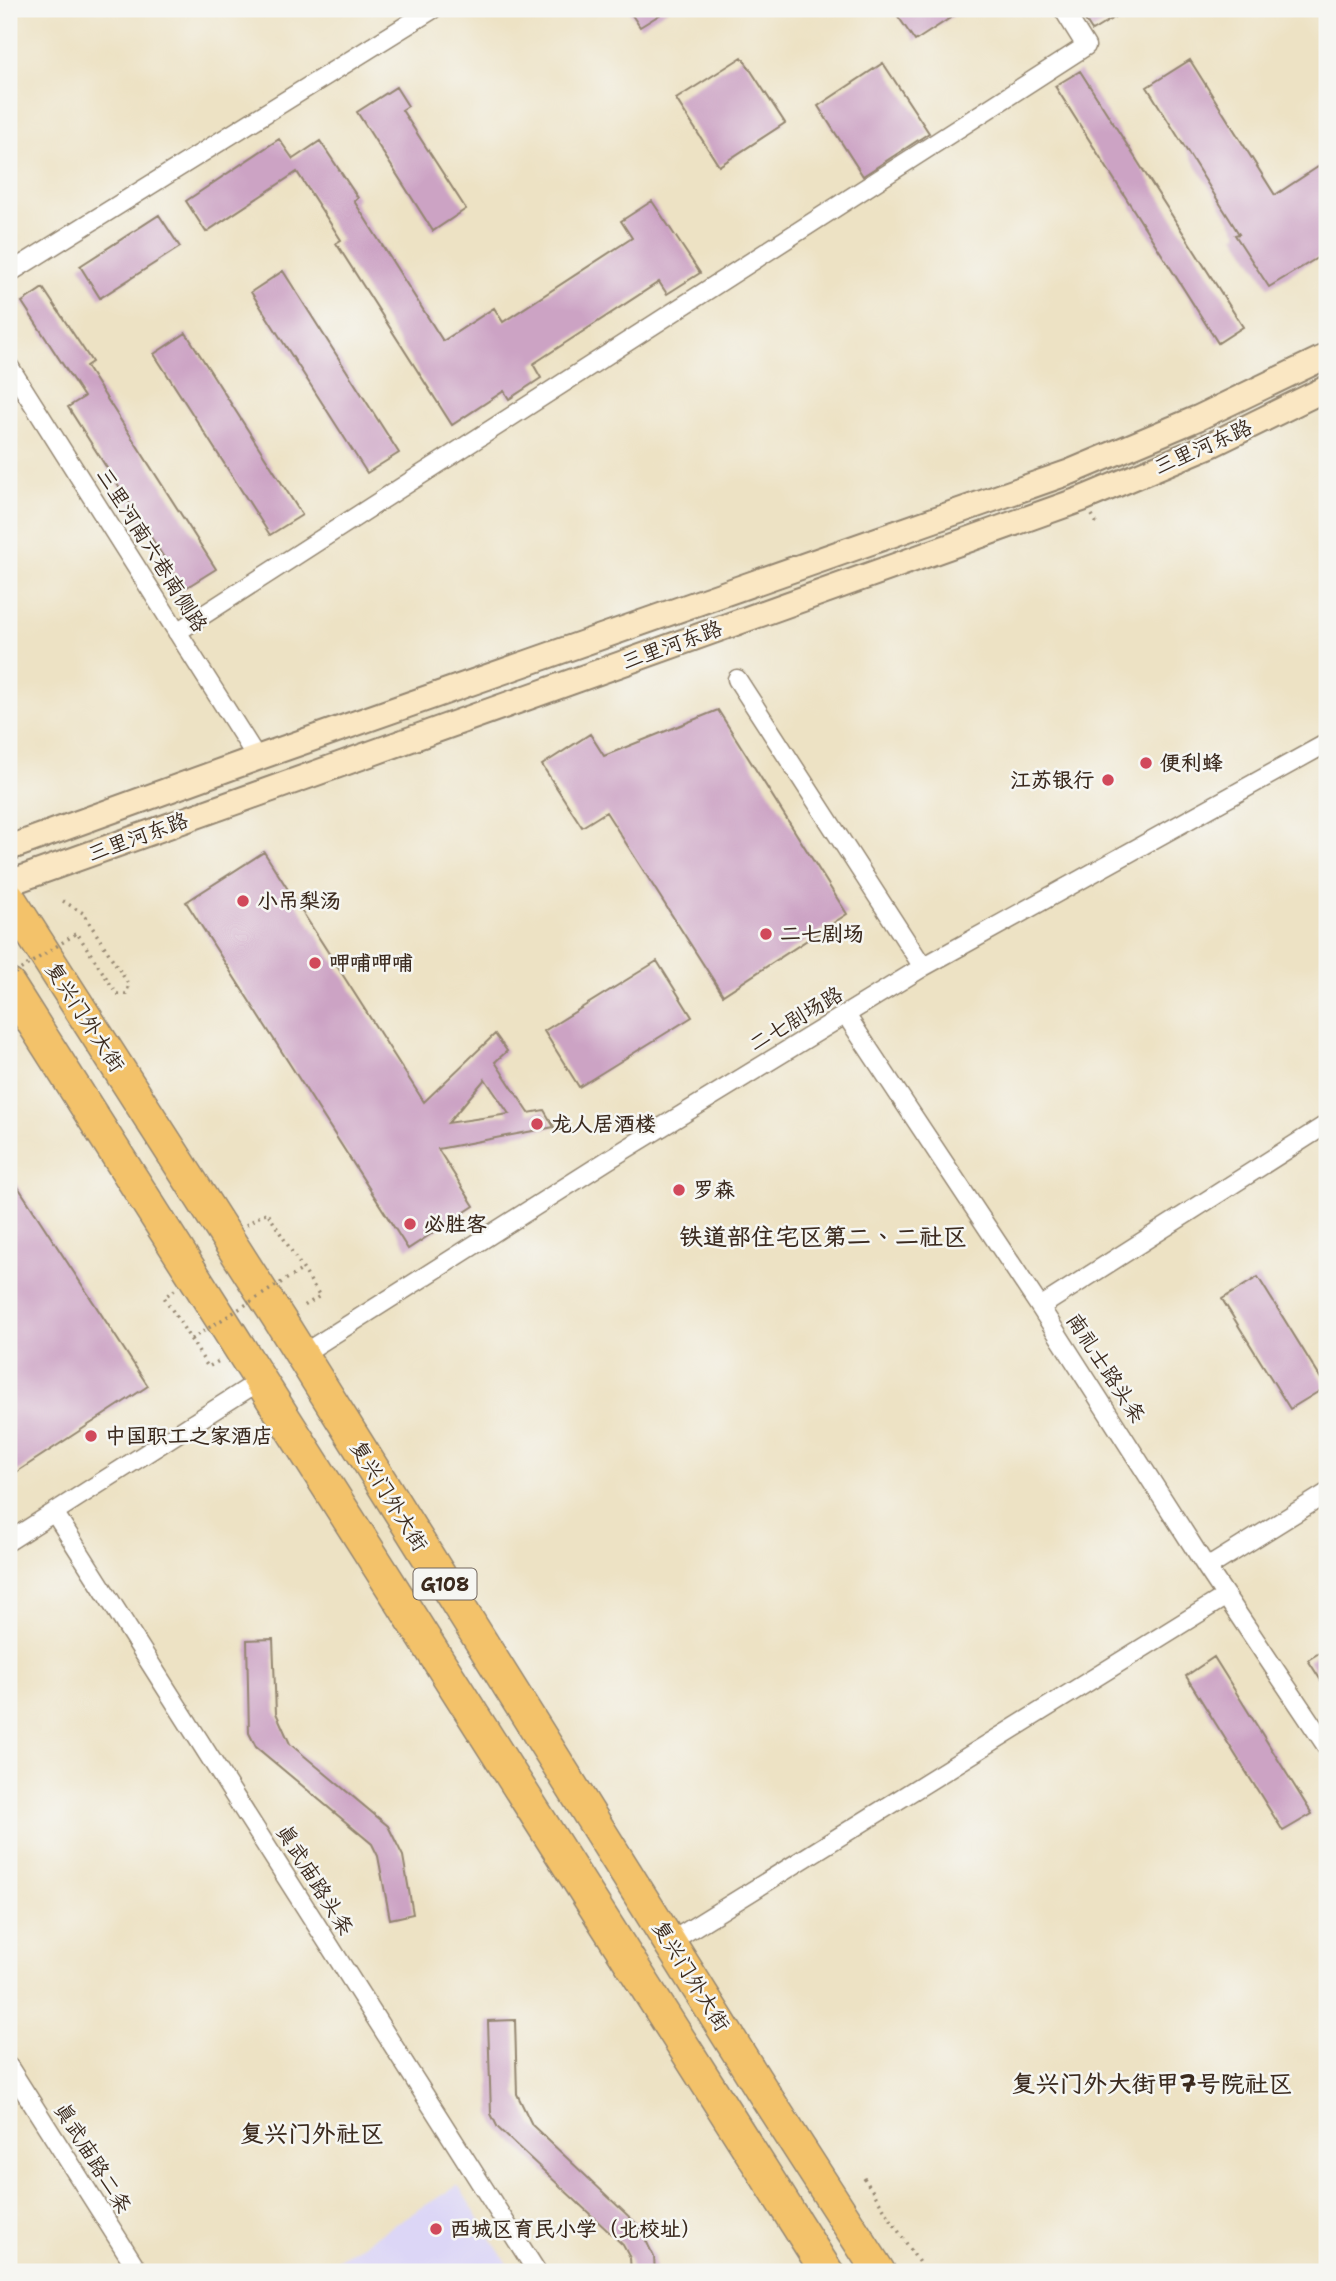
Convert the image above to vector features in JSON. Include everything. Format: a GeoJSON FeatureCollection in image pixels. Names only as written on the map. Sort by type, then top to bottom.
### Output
{"type":"FeatureCollection","features":[{"type":"Feature","properties":{"kind":"highway","name":"复兴门外大街"},"geometry":{"type":"LineString","coordinates":[[9,898],[301,1355],[879,2272]]}},
{"type":"Feature","properties":{"kind":"highway","name":"复兴门外大街"},"geometry":{"type":"LineString","coordinates":[[9,985],[827,2272]]}},
{"type":"Feature","properties":{"kind":"main road","name":"三里河东路"},"geometry":{"type":"LineString","coordinates":[[9,848],[1070,472],[1188,422],[1327,356]]}},
{"type":"Feature","properties":{"kind":"main road","name":"三里河东路"},"geometry":{"type":"LineString","coordinates":[[9,883],[1082,499],[1213,444],[1327,388]]}},
{"type":"Feature","properties":{"kind":"street"},"geometry":{"type":"LineString","coordinates":[[9,273],[433,9]]}},
{"type":"Feature","properties":{"kind":"street"},"geometry":{"type":"LineString","coordinates":[[177,632],[1086,46],[1063,9]]}},
{"type":"Feature","properties":{"kind":"street","name":"三里河南六巷南侧路"},"geometry":{"type":"LineString","coordinates":[[9,366],[257,758]]}},
{"type":"Feature","properties":{"kind":"street"},"geometry":{"type":"LineString","coordinates":[[737,679],[923,967]]}},
{"type":"Feature","properties":{"kind":"street","name":"二七剧场路"},"geometry":{"type":"LineString","coordinates":[[301,1355],[608,1160],[923,967],[1327,743]]}},
{"type":"Feature","properties":{"kind":"street","name":"南礼士路头条"},"geometry":{"type":"LineString","coordinates":[[846,1015],[1327,1747]]}},
{"type":"Feature","properties":{"kind":"street"},"geometry":{"type":"LineString","coordinates":[[1040,1307],[1327,1124]]}},
{"type":"Feature","properties":{"kind":"street"},"geometry":{"type":"LineString","coordinates":[[9,1541],[261,1380]]}},
{"type":"Feature","properties":{"kind":"street"},"geometry":{"type":"LineString","coordinates":[[1207,1568],[1327,1493]]}},
{"type":"Feature","properties":{"kind":"street","name":"真武庙路头条"},"geometry":{"type":"LineString","coordinates":[[54,1512],[537,2272]]}},
{"type":"Feature","properties":{"kind":"street"},"geometry":{"type":"LineString","coordinates":[[670,1942],[1226,1596]]}},
{"type":"Feature","properties":{"kind":"street","name":"真武庙路二条"},"geometry":{"type":"LineString","coordinates":[[9,2067],[139,2272]]}},
{"type":"Feature","properties":{"kind":"path"},"geometry":{"type":"LineString","coordinates":[[9,977],[77,933],[117,994],[126,994],[129,985],[83,913],[64,901]]}},
{"type":"Feature","properties":{"kind":"path"},"geometry":{"type":"LineString","coordinates":[[9,1055],[9,1065]]}},
{"type":"Feature","properties":{"kind":"path"},"geometry":{"type":"LineString","coordinates":[[267,1212],[320,1296]]}},
{"type":"Feature","properties":{"kind":"path"},"geometry":{"type":"LineString","coordinates":[[191,1339],[303,1269]]}},
{"type":"Feature","properties":{"kind":"path"},"geometry":{"type":"LineString","coordinates":[[164,1297],[208,1367]]}},
{"type":"Feature","properties":{"kind":"path"},"geometry":{"type":"LineString","coordinates":[[864,2178],[925,2272]]}},
{"type":"Feature","properties":{"kind":"shaded area","name":"西城区育民小学（北校址）"},"geometry":{"type":"Polygon","coordinates":[[[458,2185],[512,2272],[318,2272],[458,2185]]]}},
{"type":"Feature","properties":{"kind":"building"},"geometry":{"type":"Polygon","coordinates":[[[628,9],[669,9],[640,27],[628,9]]]}},
{"type":"Feature","properties":{"kind":"building"},"geometry":{"type":"Polygon","coordinates":[[[893,9],[964,9],[915,41],[893,9]]]}},
{"type":"Feature","properties":{"kind":"building"},"geometry":{"type":"Polygon","coordinates":[[[1078,9],[1128,9],[1092,31],[1078,9]]]}},
{"type":"Feature","properties":{"kind":"building"},"geometry":{"type":"Polygon","coordinates":[[[742,57],[785,123],[719,166],[676,99],[742,57]]]}},
{"type":"Feature","properties":{"kind":"building"},"geometry":{"type":"Polygon","coordinates":[[[1190,60],[1275,195],[1327,161],[1327,252],[1269,287],[1147,87],[1190,60]]]}},
{"type":"Feature","properties":{"kind":"building"},"geometry":{"type":"Polygon","coordinates":[[[883,63],[929,133],[863,176],[818,106],[883,63]]]}},
{"type":"Feature","properties":{"kind":"building"},"geometry":{"type":"Polygon","coordinates":[[[1080,71],[1243,327],[1218,343],[1055,86],[1080,71]]]}},
{"type":"Feature","properties":{"kind":"building"},"geometry":{"type":"Polygon","coordinates":[[[396,87],[408,106],[402,110],[466,209],[433,231],[357,112],[396,87]]]}},
{"type":"Feature","properties":{"kind":"building"},"geometry":{"type":"Polygon","coordinates":[[[279,139],[293,159],[320,141],[358,198],[354,201],[443,341],[494,308],[503,322],[632,238],[621,221],[652,201],[700,273],[667,294],[659,282],[533,364],[541,378],[509,399],[504,391],[452,425],[336,243],[341,240],[297,172],[206,232],[186,201],[279,139]]]}},
{"type":"Feature","properties":{"kind":"building"},"geometry":{"type":"Polygon","coordinates":[[[159,215],[180,247],[100,298],[80,266],[159,215]]]}},
{"type":"Feature","properties":{"kind":"building"},"geometry":{"type":"Polygon","coordinates":[[[283,271],[399,453],[367,473],[251,292],[283,271]]]}},
{"type":"Feature","properties":{"kind":"building"},"geometry":{"type":"Polygon","coordinates":[[[43,288],[92,362],[86,366],[216,569],[184,589],[68,407],[84,397],[22,302],[43,288]]]}},
{"type":"Feature","properties":{"kind":"building"},"geometry":{"type":"Polygon","coordinates":[[[186,333],[302,515],[270,535],[154,354],[186,333]]]}},
{"type":"Feature","properties":{"kind":"building"},"geometry":{"type":"Polygon","coordinates":[[[718,710],[847,914],[723,995],[606,812],[582,827],[542,765],[590,734],[604,756],[718,710]]]}},
{"type":"Feature","properties":{"kind":"building"},"geometry":{"type":"Polygon","coordinates":[[[264,852],[424,1102],[495,1034],[507,1051],[495,1062],[529,1113],[544,1110],[554,1127],[438,1149],[474,1206],[408,1249],[186,902],[264,852]],[[485,1079],[448,1123],[509,1114],[485,1079]]]}},
{"type":"Feature","properties":{"kind":"building"},"geometry":{"type":"Polygon","coordinates":[[[657,961],[692,1017],[579,1087],[544,1031],[657,961]]]}},
{"type":"Feature","properties":{"kind":"building"},"geometry":{"type":"Polygon","coordinates":[[[9,1173],[148,1386],[9,1477],[9,1173]]]}},
{"type":"Feature","properties":{"kind":"building"},"geometry":{"type":"Polygon","coordinates":[[[1258,1277],[1326,1387],[1290,1409],[1222,1299],[1258,1277]]]}},
{"type":"Feature","properties":{"kind":"building"},"geometry":{"type":"Polygon","coordinates":[[[273,1639],[276,1713],[290,1744],[388,1826],[403,1856],[413,1914],[390,1919],[378,1856],[372,1844],[256,1747],[249,1733],[247,1640],[273,1639]]]}},
{"type":"Feature","properties":{"kind":"building"},"geometry":{"type":"Polygon","coordinates":[[[1327,1648],[1327,1690],[1308,1660],[1327,1648]]]}},
{"type":"Feature","properties":{"kind":"building"},"geometry":{"type":"Polygon","coordinates":[[[1214,1657],[1312,1814],[1283,1831],[1186,1676],[1214,1657]]]}},
{"type":"Feature","properties":{"kind":"building"},"geometry":{"type":"Polygon","coordinates":[[[515,2020],[517,2094],[532,2125],[639,2226],[654,2257],[655,2272],[631,2272],[630,2258],[623,2245],[498,2128],[491,2114],[488,2021],[515,2020]]]}},
{"type":"Feature","properties":{"kind":"place","name":"便利蜂"},"geometry":{"type":"Point","coordinates":[1146,763]}},
{"type":"Feature","properties":{"kind":"place","name":"江苏银行"},"geometry":{"type":"Point","coordinates":[1108,780]}},
{"type":"Feature","properties":{"kind":"place","name":"小吊梨汤"},"geometry":{"type":"Point","coordinates":[243,901]}},
{"type":"Feature","properties":{"kind":"place","name":"二七剧场"},"geometry":{"type":"Point","coordinates":[766,934]}},
{"type":"Feature","properties":{"kind":"place","name":"呷哺呷哺"},"geometry":{"type":"Point","coordinates":[315,963]}},
{"type":"Feature","properties":{"kind":"place","name":"龙人居酒楼"},"geometry":{"type":"Point","coordinates":[537,1124]}},
{"type":"Feature","properties":{"kind":"place","name":"罗森"},"geometry":{"type":"Point","coordinates":[679,1190]}},
{"type":"Feature","properties":{"kind":"place","name":"必胜客"},"geometry":{"type":"Point","coordinates":[410,1224]}},
{"type":"Feature","properties":{"kind":"place","name":"中国职工之家酒店"},"geometry":{"type":"Point","coordinates":[91,1436]}},
{"type":"Feature","properties":{"kind":"place","name":"西城区育民小学（北校址）"},"geometry":{"type":"Point","coordinates":[436,2229]}},
{"type":"Feature","properties":{"kind":"district","name":"铁道部住宅区第二、二社区"},"geometry":{"type":"Point","coordinates":[823,1237]}},
{"type":"Feature","properties":{"kind":"district","name":"复兴门外大街甲7号院社区"},"geometry":{"type":"Point","coordinates":[1152,2084]}},
{"type":"Feature","properties":{"kind":"district","name":"复兴门外社区"},"geometry":{"type":"Point","coordinates":[312,2134]}}]}
